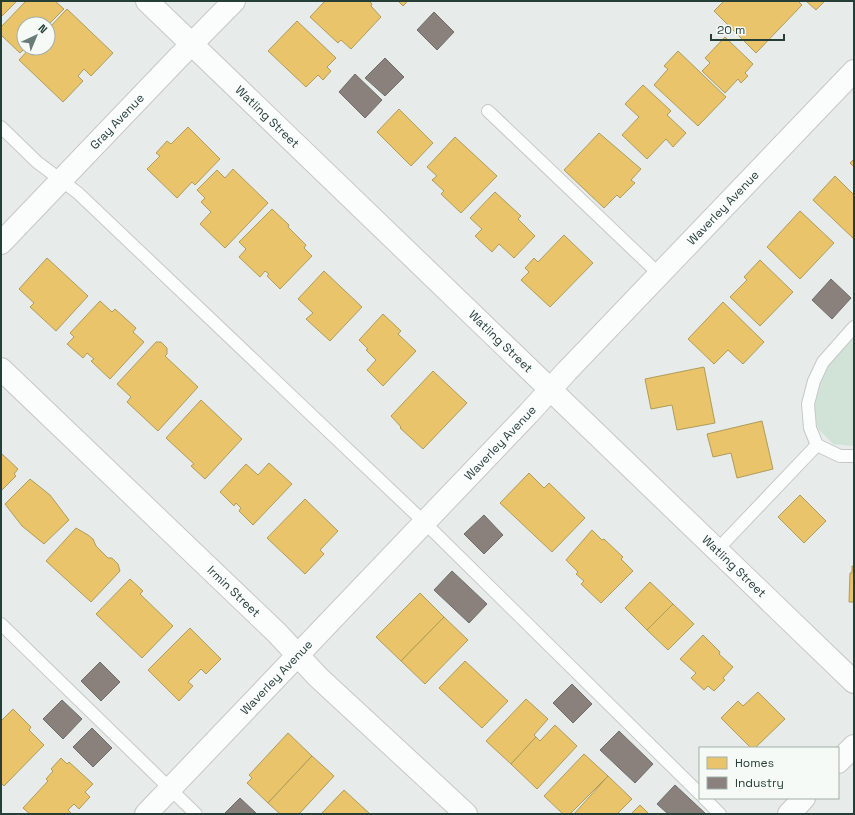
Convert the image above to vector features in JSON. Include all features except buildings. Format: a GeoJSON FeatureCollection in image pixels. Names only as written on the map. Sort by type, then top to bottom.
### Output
{"type":"FeatureCollection","features":[{"type":"Feature","properties":{"kind":"street","name":"Watling Street"},"geometry":{"type":"LineString","coordinates":[[147,1],[854,682]]}},
{"type":"Feature","properties":{"kind":"street","name":"Gray Avenue"},"geometry":{"type":"LineString","coordinates":[[1,243],[234,1]]}},
{"type":"Feature","properties":{"kind":"street","name":"Waverley Avenue"},"geometry":{"type":"LineString","coordinates":[[146,814],[854,71]]}},
{"type":"Feature","properties":{"kind":"street","name":"Irmin Street"},"geometry":{"type":"LineString","coordinates":[[1,369],[277,633],[318,677],[466,814]]}},
{"type":"Feature","properties":{"kind":"street"},"geometry":{"type":"LineString","coordinates":[[839,761],[854,746]]}},
{"type":"Feature","properties":{"kind":"street"},"geometry":{"type":"LineString","coordinates":[[789,814],[803,799]]}},
{"type":"Feature","properties":{"kind":"lane"},"geometry":{"type":"LineString","coordinates":[[488,111],[660,275]]}},
{"type":"Feature","properties":{"kind":"lane"},"geometry":{"type":"LineString","coordinates":[[1,127],[37,162],[78,193],[424,522],[699,793]]}},
{"type":"Feature","properties":{"kind":"lane"},"geometry":{"type":"LineString","coordinates":[[854,327],[823,362],[814,381],[808,404],[810,428],[816,445],[840,456],[854,456]]}},
{"type":"Feature","properties":{"kind":"lane"},"geometry":{"type":"LineString","coordinates":[[717,550],[816,445]]}},
{"type":"Feature","properties":{"kind":"lane"},"geometry":{"type":"LineString","coordinates":[[1,624],[196,814]]}},
{"type":"Feature","properties":{"kind":"lane"},"geometry":{"type":"LineString","coordinates":[[705,799],[720,814]]}},
{"type":"Feature","properties":{"kind":"green space"},"geometry":{"type":"Polygon","coordinates":[[[854,333],[854,446],[833,444],[818,429],[814,410],[816,391],[833,355],[854,333]]]}}]}
